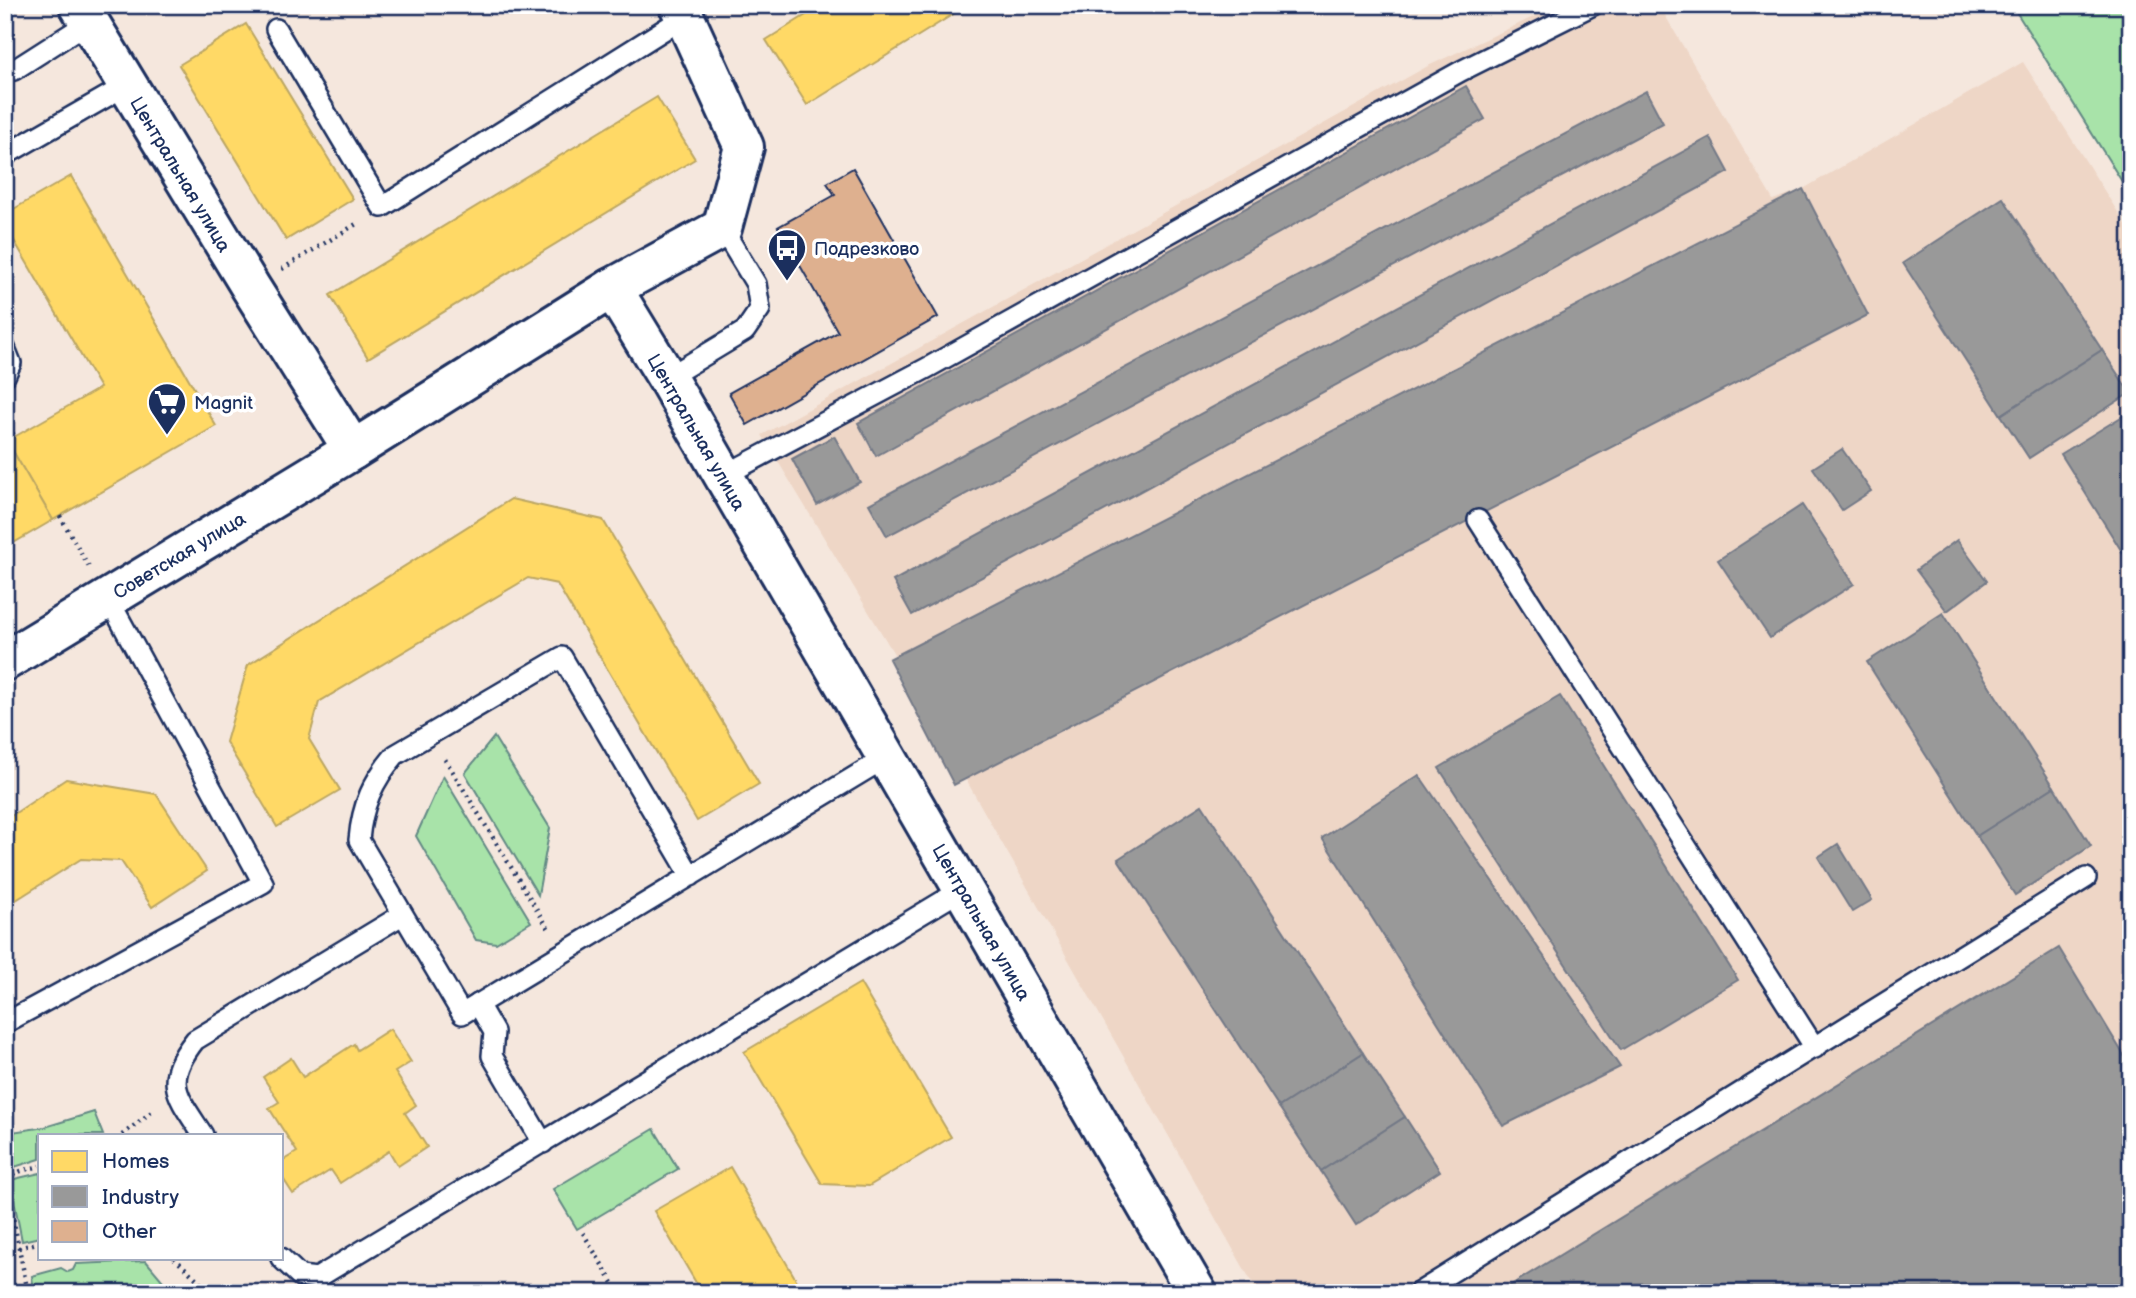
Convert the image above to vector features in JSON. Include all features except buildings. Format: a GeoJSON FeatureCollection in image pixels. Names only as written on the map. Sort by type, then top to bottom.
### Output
{"type":"FeatureCollection","features":[{"type":"Feature","properties":{"kind":"street"},"geometry":{"type":"LineString","coordinates":[[353,450],[612,288],[722,228],[744,147],[687,9]]}},
{"type":"Feature","properties":{"kind":"street","name":"Центральная улица"},"geometry":{"type":"LineString","coordinates":[[84,14],[353,450]]}},
{"type":"Feature","properties":{"kind":"street","name":"Центральная улица"},"geometry":{"type":"LineString","coordinates":[[612,288],[667,378],[963,889],[1184,1286]]}},
{"type":"Feature","properties":{"kind":"street","name":"Советская улица"},"geometry":{"type":"LineString","coordinates":[[5,661],[353,450]]}},
{"type":"Feature","properties":{"kind":"lane"},"geometry":{"type":"LineString","coordinates":[[723,476],[927,368],[1461,71],[1593,5]]}},
{"type":"Feature","properties":{"kind":"lane"},"geometry":{"type":"LineString","coordinates":[[276,29],[382,207],[687,9]]}},
{"type":"Feature","properties":{"kind":"lane"},"geometry":{"type":"LineString","coordinates":[[5,71],[14,71],[84,14]]}},
{"type":"Feature","properties":{"kind":"lane"},"geometry":{"type":"LineString","coordinates":[[5,155],[127,85]]}},
{"type":"Feature","properties":{"kind":"lane"},"geometry":{"type":"LineString","coordinates":[[667,378],[745,331],[760,309],[756,284],[722,228]]}},
{"type":"Feature","properties":{"kind":"lane"},"geometry":{"type":"LineString","coordinates":[[5,348],[11,363],[5,376]]}},
{"type":"Feature","properties":{"kind":"lane"},"geometry":{"type":"LineString","coordinates":[[1478,520],[1815,1048]]}},
{"type":"Feature","properties":{"kind":"lane"},"geometry":{"type":"LineString","coordinates":[[5,1023],[263,883],[108,598]]}},
{"type":"Feature","properties":{"kind":"lane"},"geometry":{"type":"LineString","coordinates":[[691,876],[562,657],[395,755],[379,775],[361,818],[359,840],[462,1014],[691,876],[887,757]]}},
{"type":"Feature","properties":{"kind":"lane"},"geometry":{"type":"LineString","coordinates":[[1418,1293],[2086,878]]}},
{"type":"Feature","properties":{"kind":"lane"},"geometry":{"type":"LineString","coordinates":[[283,1260],[300,1276],[317,1278],[963,889]]}},
{"type":"Feature","properties":{"kind":"lane"},"geometry":{"type":"LineString","coordinates":[[202,1134],[180,1099],[176,1083],[179,1060],[195,1040],[402,915]]}},
{"type":"Feature","properties":{"kind":"lane"},"geometry":{"type":"LineString","coordinates":[[478,1004],[494,1032],[492,1056],[543,1143]]}},
{"type":"Feature","properties":{"kind":"path"},"geometry":{"type":"LineString","coordinates":[[297,260],[382,207]]}},
{"type":"Feature","properties":{"kind":"path"},"geometry":{"type":"LineString","coordinates":[[5,421],[15,437]]}},
{"type":"Feature","properties":{"kind":"path"},"geometry":{"type":"LineString","coordinates":[[60,516],[108,598]]}},
{"type":"Feature","properties":{"kind":"path"},"geometry":{"type":"LineString","coordinates":[[430,734],[563,953]]}},
{"type":"Feature","properties":{"kind":"path"},"geometry":{"type":"LineString","coordinates":[[123,1134],[178,1091]]}},
{"type":"Feature","properties":{"kind":"path"},"geometry":{"type":"LineString","coordinates":[[28,1293],[6,1178],[38,1166]]}},
{"type":"Feature","properties":{"kind":"path"},"geometry":{"type":"LineString","coordinates":[[583,1233],[619,1293]]}},
{"type":"Feature","properties":{"kind":"path"},"geometry":{"type":"LineString","coordinates":[[5,1252],[38,1243]]}},
{"type":"Feature","properties":{"kind":"path"},"geometry":{"type":"LineString","coordinates":[[176,1260],[198,1280],[206,1293]]}},
{"type":"Feature","properties":{"kind":"shaded area"},"geometry":{"type":"Polygon","coordinates":[[[1559,5],[1659,5],[1773,200],[1803,189],[2023,62],[2131,233],[2131,1293],[1258,1293],[899,662],[762,435],[1428,66],[1559,5]]]}},
{"type":"Feature","properties":{"kind":"green space"},"geometry":{"type":"Polygon","coordinates":[[[2012,5],[2131,5],[2131,196],[2012,5]]]}},
{"type":"Feature","properties":{"kind":"green space"},"geometry":{"type":"Polygon","coordinates":[[[494,737],[550,828],[538,895],[465,773],[494,737]]]}},
{"type":"Feature","properties":{"kind":"green space"},"geometry":{"type":"Polygon","coordinates":[[[443,776],[531,922],[496,943],[476,940],[416,836],[443,776]]]}},
{"type":"Feature","properties":{"kind":"green space"},"geometry":{"type":"Polygon","coordinates":[[[94,1112],[103,1134],[38,1134],[38,1160],[5,1170],[5,1133],[45,1127],[94,1112]]]}},
{"type":"Feature","properties":{"kind":"green space"},"geometry":{"type":"Polygon","coordinates":[[[654,1129],[678,1169],[577,1229],[553,1189],[654,1129]]]}},
{"type":"Feature","properties":{"kind":"green space"},"geometry":{"type":"Polygon","coordinates":[[[38,1173],[38,1237],[22,1241],[10,1180],[38,1173]]]}},
{"type":"Feature","properties":{"kind":"green space"},"geometry":{"type":"Polygon","coordinates":[[[146,1261],[173,1293],[34,1293],[32,1276],[61,1268],[68,1272],[73,1270],[76,1264],[146,1261]]]}},
{"type":"Feature","properties":{"kind":"place","name":"Подрезково"},"geometry":{"type":"Point","coordinates":[787,282]}},
{"type":"Feature","properties":{"kind":"place","name":"Magnit"},"geometry":{"type":"Point","coordinates":[167,436]}}]}
